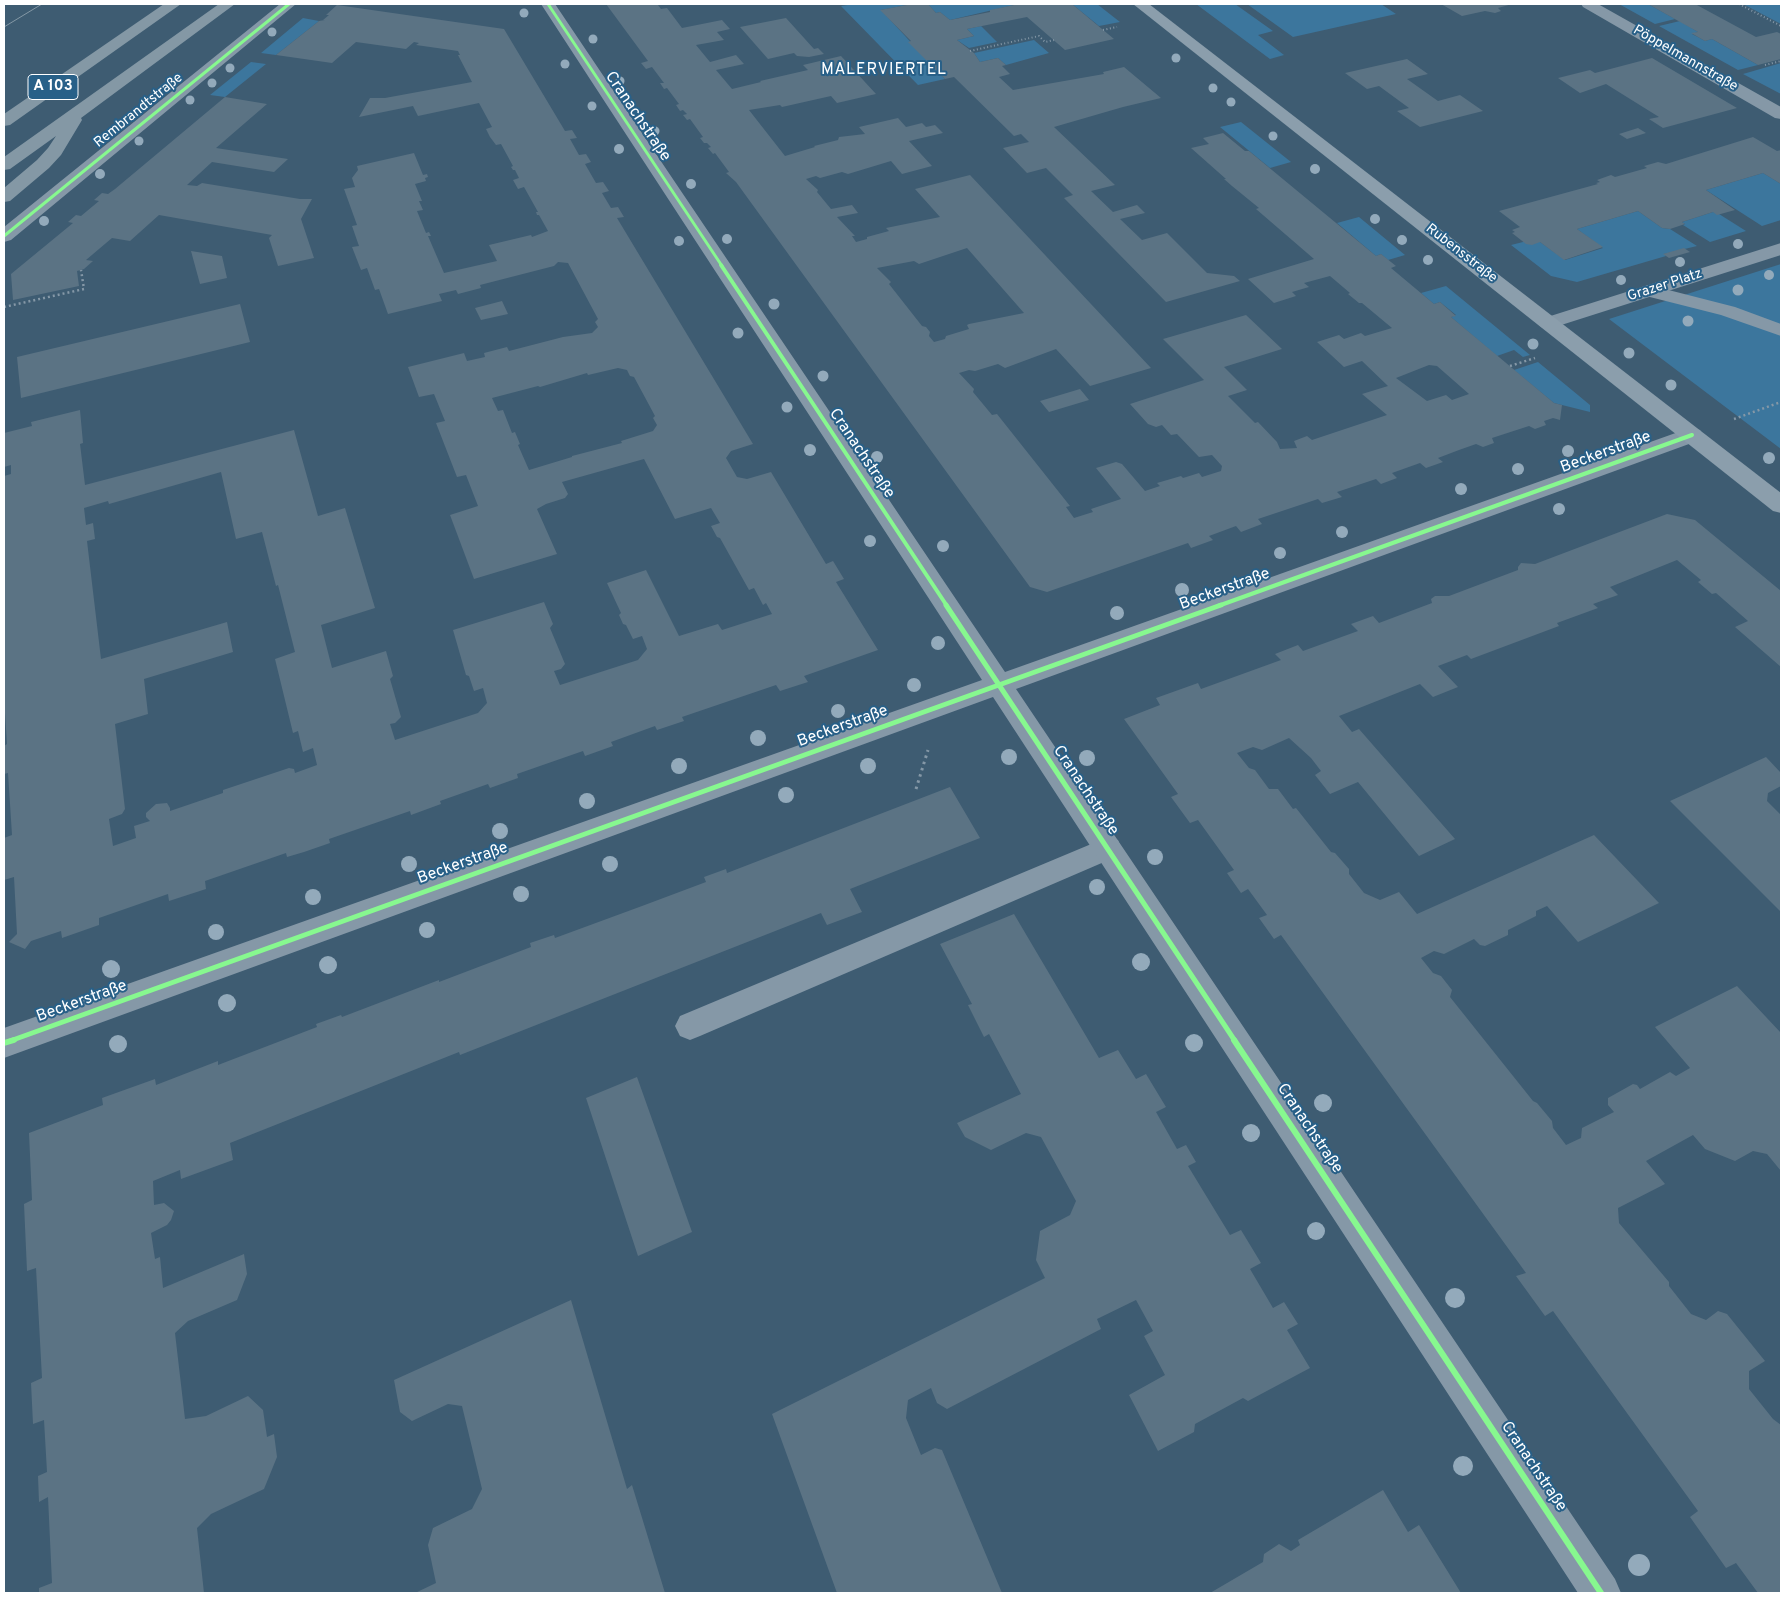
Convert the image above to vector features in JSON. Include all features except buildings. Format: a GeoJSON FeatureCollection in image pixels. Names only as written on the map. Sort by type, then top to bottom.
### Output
{"type":"FeatureCollection","features":[{"type":"Feature","properties":{"kind":"highway","name":"A 103"},"geometry":{"type":"LineString","coordinates":[[4,121],[174,4]]}},
{"type":"Feature","properties":{"kind":"highway","name":"A 103"},"geometry":{"type":"LineString","coordinates":[[4,165],[228,4]]}},
{"type":"Feature","properties":{"kind":"highway"},"geometry":{"type":"LineString","coordinates":[[4,197],[43,164],[55,151],[78,112]]}},
{"type":"Feature","properties":{"kind":"street","name":"Rembrandtstraße"},"geometry":{"type":"LineString","coordinates":[[4,236],[289,4]]}},
{"type":"Feature","properties":{"kind":"street","name":"Cranachstraße"},"geometry":{"type":"LineString","coordinates":[[548,4],[1602,1593]]}},
{"type":"Feature","properties":{"kind":"street","name":"Rubensstraße"},"geometry":{"type":"LineString","coordinates":[[1140,4],[1781,505]]}},
{"type":"Feature","properties":{"kind":"street","name":"Pöppelmannstraße"},"geometry":{"type":"LineString","coordinates":[[1588,4],[1781,114]]}},
{"type":"Feature","properties":{"kind":"street","name":"Grazer Platz"},"geometry":{"type":"LineString","coordinates":[[1548,323],[1781,249]]}},
{"type":"Feature","properties":{"kind":"street","name":"Beckerstraße"},"geometry":{"type":"LineString","coordinates":[[4,1043],[1692,435]]}},
{"type":"Feature","properties":{"kind":"lane"},"geometry":{"type":"LineString","coordinates":[[1649,291],[1728,311],[1781,330]]}},
{"type":"Feature","properties":{"kind":"lane"},"geometry":{"type":"LineString","coordinates":[[690,1026],[1108,848]]}},
{"type":"Feature","properties":{"kind":"path"},"geometry":{"type":"LineString","coordinates":[[1739,4],[1781,26]]}},
{"type":"Feature","properties":{"kind":"path"},"geometry":{"type":"LineString","coordinates":[[970,51],[1039,36],[1045,42],[1054,40]]}},
{"type":"Feature","properties":{"kind":"path"},"geometry":{"type":"LineString","coordinates":[[4,307],[84,289],[81,270]]}},
{"type":"Feature","properties":{"kind":"path"},"geometry":{"type":"LineString","coordinates":[[1510,366],[1540,356]]}},
{"type":"Feature","properties":{"kind":"path"},"geometry":{"type":"LineString","coordinates":[[1734,419],[1781,402]]}},
{"type":"Feature","properties":{"kind":"path"},"geometry":{"type":"LineString","coordinates":[[916,789],[929,747]]}},
{"type":"Feature","properties":{"kind":"shaded area"},"geometry":{"type":"Polygon","coordinates":[[[854,4],[912,4],[881,10],[945,79],[918,85],[841,6],[854,4]]]}},
{"type":"Feature","properties":{"kind":"shaded area"},"geometry":{"type":"Polygon","coordinates":[[[928,4],[1014,5],[950,20],[940,12],[936,13],[928,4]]]}},
{"type":"Feature","properties":{"kind":"shaded area"},"geometry":{"type":"Polygon","coordinates":[[[1072,4],[1097,4],[1120,22],[1099,26],[1072,4]]]}},
{"type":"Feature","properties":{"kind":"shaded area"},"geometry":{"type":"Polygon","coordinates":[[[1196,4],[1235,4],[1273,31],[1258,35],[1284,55],[1270,59],[1196,4]]]}},
{"type":"Feature","properties":{"kind":"shaded area"},"geometry":{"type":"Polygon","coordinates":[[[1247,4],[1381,4],[1396,14],[1293,37],[1247,4]]]}},
{"type":"Feature","properties":{"kind":"shaded area"},"geometry":{"type":"Polygon","coordinates":[[[1619,4],[1648,4],[1675,19],[1655,24],[1619,4]]]}},
{"type":"Feature","properties":{"kind":"shaded area"},"geometry":{"type":"Polygon","coordinates":[[[1743,4],[1781,4],[1781,24],[1743,4]]]}},
{"type":"Feature","properties":{"kind":"shaded area"},"geometry":{"type":"Polygon","coordinates":[[[303,18],[319,21],[276,55],[261,53],[303,18]]]}},
{"type":"Feature","properties":{"kind":"shaded area"},"geometry":{"type":"Polygon","coordinates":[[[1680,21],[1698,32],[1692,34],[1705,41],[1712,39],[1758,65],[1738,70],[1659,26],[1680,21]]]}},
{"type":"Feature","properties":{"kind":"shaded area"},"geometry":{"type":"Polygon","coordinates":[[[981,26],[997,42],[969,48],[957,40],[974,36],[967,29],[981,26]]]}},
{"type":"Feature","properties":{"kind":"shaded area"},"geometry":{"type":"Polygon","coordinates":[[[1034,40],[1049,53],[1006,65],[998,58],[980,62],[974,53],[1034,40]]]}},
{"type":"Feature","properties":{"kind":"shaded area"},"geometry":{"type":"Polygon","coordinates":[[[251,62],[266,64],[225,97],[210,95],[251,62]]]}},
{"type":"Feature","properties":{"kind":"shaded area"},"geometry":{"type":"Polygon","coordinates":[[[1781,63],[1781,94],[1743,74],[1781,63]]]}},
{"type":"Feature","properties":{"kind":"shaded area"},"geometry":{"type":"Polygon","coordinates":[[[1241,122],[1291,162],[1270,168],[1220,127],[1241,122]]]}},
{"type":"Feature","properties":{"kind":"shaded area"},"geometry":{"type":"Polygon","coordinates":[[[1763,173],[1781,184],[1781,220],[1762,226],[1706,190],[1763,173]]]}},
{"type":"Feature","properties":{"kind":"shaded area"},"geometry":{"type":"Polygon","coordinates":[[[1638,211],[1662,228],[1670,229],[1697,246],[1664,254],[1666,256],[1577,282],[1551,276],[1511,245],[1523,242],[1540,242],[1565,260],[1603,248],[1577,229],[1638,211]]]}},
{"type":"Feature","properties":{"kind":"shaded area"},"geometry":{"type":"Polygon","coordinates":[[[1713,212],[1746,231],[1710,242],[1683,225],[1685,224],[1682,222],[1713,212]]]}},
{"type":"Feature","properties":{"kind":"shaded area"},"geometry":{"type":"Polygon","coordinates":[[[1359,217],[1405,255],[1388,260],[1381,254],[1376,256],[1337,223],[1359,217]]]}},
{"type":"Feature","properties":{"kind":"shaded area"},"geometry":{"type":"Polygon","coordinates":[[[1781,264],[1781,449],[1609,319],[1781,264]]]}},
{"type":"Feature","properties":{"kind":"shaded area"},"geometry":{"type":"Polygon","coordinates":[[[1446,286],[1530,355],[1523,357],[1514,350],[1497,356],[1451,317],[1456,315],[1440,302],[1434,304],[1421,293],[1446,286]]]}},
{"type":"Feature","properties":{"kind":"shaded area"},"geometry":{"type":"Polygon","coordinates":[[[1538,362],[1590,405],[1590,412],[1554,403],[1514,370],[1538,362]]]}},
{"type":"Feature","properties":{"kind":"tram line"},"geometry":{"type":"LineString","coordinates":[[4,27],[42,4]]}},
{"type":"Feature","properties":{"kind":"cycle path"},"geometry":{"type":"LineString","coordinates":[[4,236],[289,4]]}},
{"type":"Feature","properties":{"kind":"cycle path"},"geometry":{"type":"LineString","coordinates":[[548,4],[1601,1593]]}},
{"type":"Feature","properties":{"kind":"cycle path"},"geometry":{"type":"LineString","coordinates":[[4,1043],[1692,435]]}},
{"type":"Feature","properties":{"kind":"district","name":"MALERVIERTEL"},"geometry":{"type":"Point","coordinates":[884,71]}}]}
